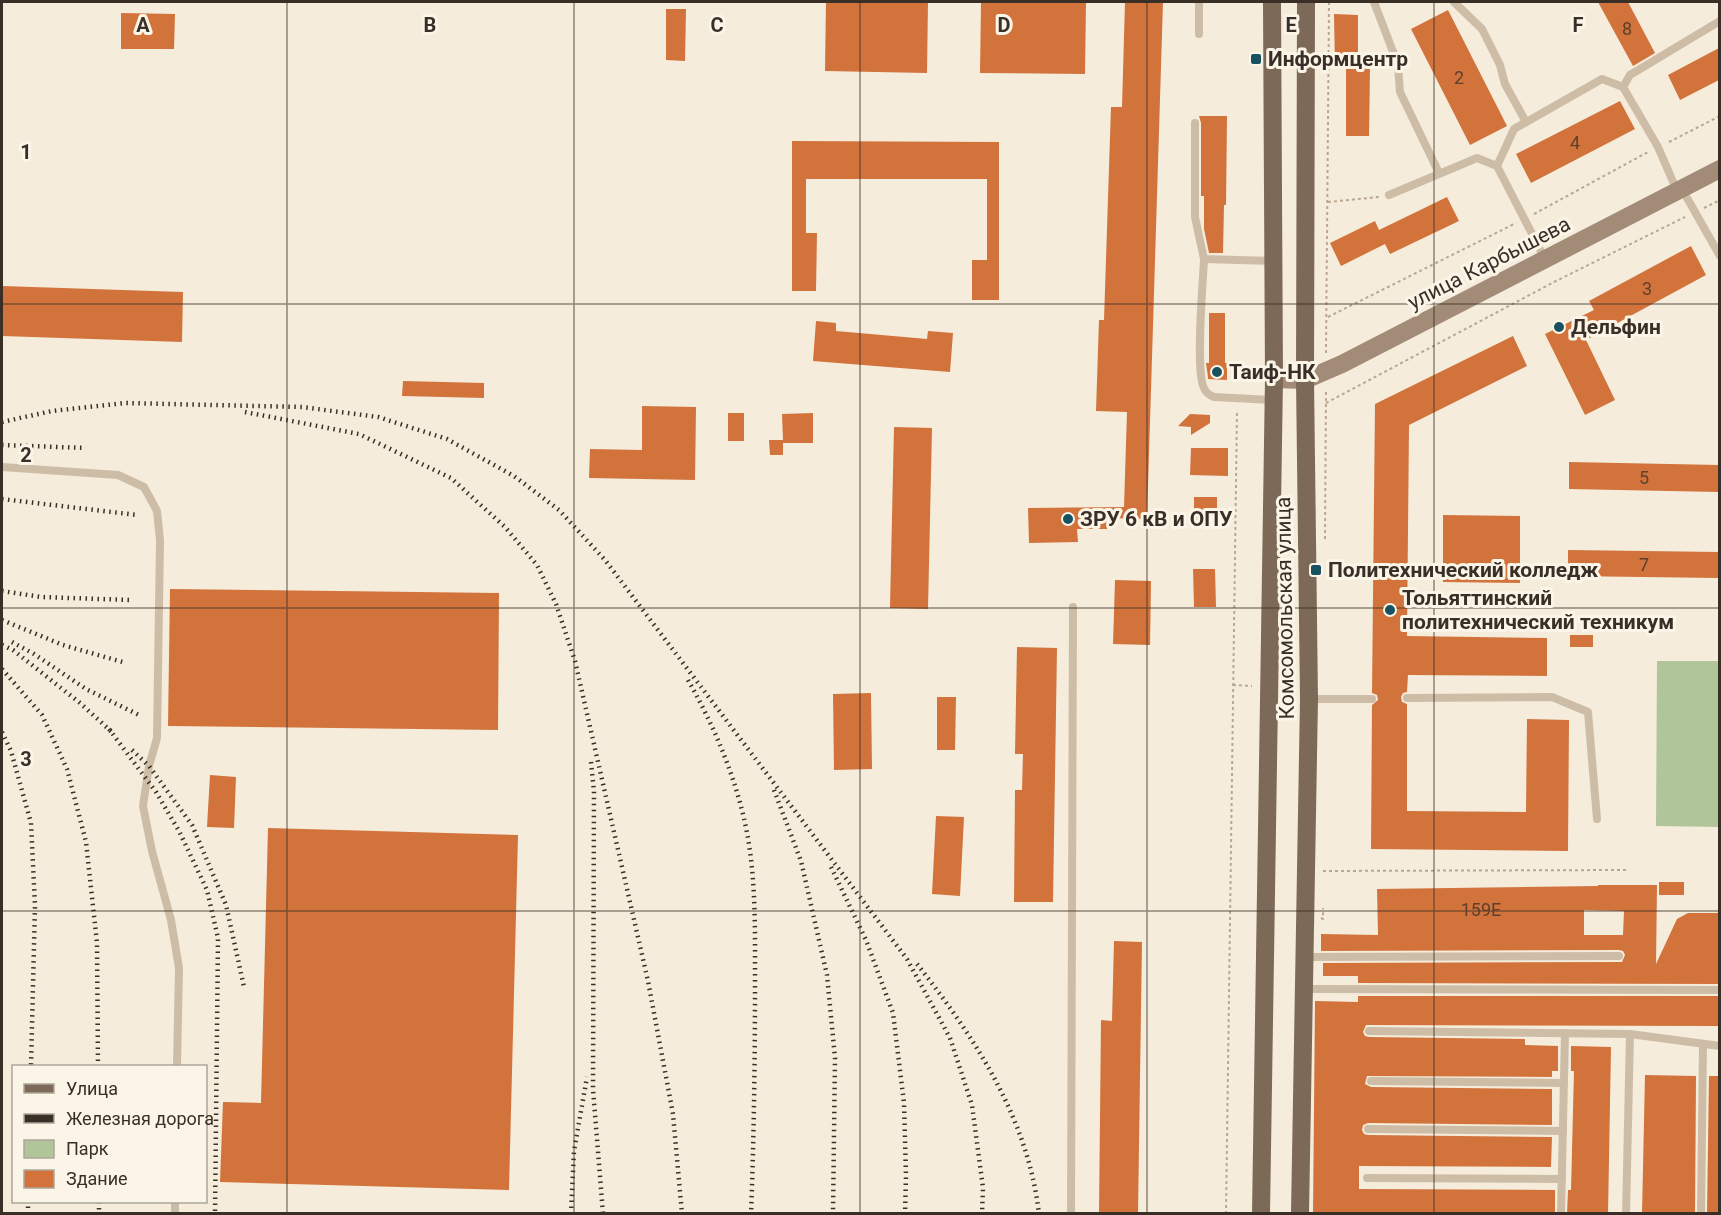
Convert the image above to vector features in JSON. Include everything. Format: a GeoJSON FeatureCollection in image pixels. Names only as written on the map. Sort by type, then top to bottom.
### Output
{"type":"FeatureCollection","features":[{"type":"Feature","properties":{"kind":"main road","name":"Комсомольская улица"},"geometry":{"type":"LineString","coordinates":[[1261,1214],[1274,400],[1272,2]]}},
{"type":"Feature","properties":{"kind":"main road","name":"Комсомольская улица"},"geometry":{"type":"LineString","coordinates":[[1300,1214],[1309,699],[1305,380],[1306,2]]}},
{"type":"Feature","properties":{"kind":"street","name":"улица Карбышева"},"geometry":{"type":"LineString","coordinates":[[1274,379],[1305,380],[1326,371],[1719,169]]}},
{"type":"Feature","properties":{"kind":"lane"},"geometry":{"type":"LineString","coordinates":[[1198,34],[1199,2]]}},
{"type":"Feature","properties":{"kind":"lane"},"geometry":{"type":"LineString","coordinates":[[1374,2],[1398,66],[1400,92],[1439,173]]}},
{"type":"Feature","properties":{"kind":"lane"},"geometry":{"type":"LineString","coordinates":[[1454,2],[1482,29],[1500,64],[1504,84],[1526,122]]}},
{"type":"Feature","properties":{"kind":"lane"},"geometry":{"type":"LineString","coordinates":[[1623,87],[1630,75],[1719,21]]}},
{"type":"Feature","properties":{"kind":"lane"},"geometry":{"type":"LineString","coordinates":[[1497,166],[1514,129],[1602,79],[1623,87],[1719,256]]}},
{"type":"Feature","properties":{"kind":"lane"},"geometry":{"type":"LineString","coordinates":[[1196,123],[1195,217],[1204,259],[1200,369],[1203,387],[1207,394],[1214,397],[1274,400]]}},
{"type":"Feature","properties":{"kind":"lane"},"geometry":{"type":"LineString","coordinates":[[1389,195],[1477,158],[1497,166],[1545,260]]}},
{"type":"Feature","properties":{"kind":"lane"},"geometry":{"type":"LineString","coordinates":[[1204,259],[1274,261]]}},
{"type":"Feature","properties":{"kind":"lane"},"geometry":{"type":"LineString","coordinates":[[2,467],[118,475],[144,487],[157,511],[160,540],[157,738],[149,766],[143,806],[152,851],[171,920],[179,968],[177,1065]]}},
{"type":"Feature","properties":{"kind":"lane"},"geometry":{"type":"LineString","coordinates":[[1071,1214],[1073,607]]}},
{"type":"Feature","properties":{"kind":"lane"},"geometry":{"type":"LineString","coordinates":[[1407,698],[1551,697],[1588,712],[1597,819]]}},
{"type":"Feature","properties":{"kind":"lane"},"geometry":{"type":"LineString","coordinates":[[1309,699],[1372,699]]}},
{"type":"Feature","properties":{"kind":"lane"},"geometry":{"type":"LineString","coordinates":[[1305,957],[1619,956]]}},
{"type":"Feature","properties":{"kind":"lane"},"geometry":{"type":"LineString","coordinates":[[1304,990],[1719,990]]}},
{"type":"Feature","properties":{"kind":"lane"},"geometry":{"type":"LineString","coordinates":[[1369,1031],[1630,1034],[1719,1046]]}},
{"type":"Feature","properties":{"kind":"lane"},"geometry":{"type":"LineString","coordinates":[[1561,1214],[1565,1034]]}},
{"type":"Feature","properties":{"kind":"lane"},"geometry":{"type":"LineString","coordinates":[[1626,1214],[1630,1034]]}},
{"type":"Feature","properties":{"kind":"lane"},"geometry":{"type":"LineString","coordinates":[[1701,1214],[1703,1044]]}},
{"type":"Feature","properties":{"kind":"lane"},"geometry":{"type":"LineString","coordinates":[[1371,1081],[1564,1083]]}},
{"type":"Feature","properties":{"kind":"lane"},"geometry":{"type":"LineString","coordinates":[[1368,1129],[1563,1131]]}},
{"type":"Feature","properties":{"kind":"lane"},"geometry":{"type":"LineString","coordinates":[[1367,1178],[1562,1179]]}},
{"type":"Feature","properties":{"kind":"path"},"geometry":{"type":"LineString","coordinates":[[1329,2],[1326,403],[1554,282],[1719,200]]}},
{"type":"Feature","properties":{"kind":"path"},"geometry":{"type":"LineString","coordinates":[[1328,202],[1389,195]]}},
{"type":"Feature","properties":{"kind":"path"},"geometry":{"type":"LineString","coordinates":[[1226,1214],[1237,399]]}},
{"type":"Feature","properties":{"kind":"path"},"geometry":{"type":"LineString","coordinates":[[1233,685],[1261,687]]}},
{"type":"Feature","properties":{"kind":"path"},"geometry":{"type":"LineString","coordinates":[[1323,871],[1626,870]]}},
{"type":"Feature","properties":{"kind":"green space"},"geometry":{"type":"Polygon","coordinates":[[[1657,661],[1719,661],[1719,827],[1656,826],[1657,661]]]}},
{"type":"Feature","properties":{"kind":"building"},"geometry":{"type":"Polygon","coordinates":[[[826,2],[928,2],[927,73],[825,71],[826,2]]]}},
{"type":"Feature","properties":{"kind":"building"},"geometry":{"type":"Polygon","coordinates":[[[981,2],[1086,2],[1085,74],[980,73],[981,2]]]}},
{"type":"Feature","properties":{"kind":"building"},"geometry":{"type":"Polygon","coordinates":[[[1125,2],[1163,2],[1147,519],[1107,518],[1107,529],[1077,529],[1078,542],[1029,543],[1028,508],[1124,507],[1127,412],[1096,411],[1099,320],[1104,320],[1111,107],[1122,107],[1125,2]]]}},
{"type":"Feature","properties":{"kind":"building"},"geometry":{"type":"Polygon","coordinates":[[[1598,2],[1628,2],[1655,53],[1633,66],[1598,2]]]}},
{"type":"Feature","properties":{"kind":"building"},"geometry":{"type":"Polygon","coordinates":[[[666,9],[686,9],[685,61],[666,60],[666,9]]]}},
{"type":"Feature","properties":{"kind":"building"},"geometry":{"type":"Polygon","coordinates":[[[1448,10],[1507,126],[1470,145],[1411,29],[1448,10]]]}},
{"type":"Feature","properties":{"kind":"building"},"geometry":{"type":"Polygon","coordinates":[[[121,13],[175,14],[174,49],[121,49],[121,13]]]}},
{"type":"Feature","properties":{"kind":"building"},"geometry":{"type":"Polygon","coordinates":[[[1334,14],[1358,15],[1358,68],[1370,67],[1369,136],[1346,136],[1346,67],[1335,67],[1334,14]]]}},
{"type":"Feature","properties":{"kind":"building"},"geometry":{"type":"Polygon","coordinates":[[[1719,48],[1719,80],[1680,100],[1668,75],[1719,48]]]}},
{"type":"Feature","properties":{"kind":"building"},"geometry":{"type":"Polygon","coordinates":[[[1620,101],[1635,129],[1531,183],[1516,154],[1620,101]]]}},
{"type":"Feature","properties":{"kind":"building"},"geometry":{"type":"Polygon","coordinates":[[[1199,116],[1227,116],[1223,253],[1209,253],[1204,229],[1199,116]]]}},
{"type":"Feature","properties":{"kind":"building"},"geometry":{"type":"Polygon","coordinates":[[[792,141],[999,142],[999,300],[972,300],[972,260],[987,260],[987,179],[806,179],[806,233],[817,233],[816,291],[792,291],[792,141]]]}},
{"type":"Feature","properties":{"kind":"building"},"geometry":{"type":"Polygon","coordinates":[[[1447,197],[1459,221],[1390,254],[1385,244],[1341,266],[1330,243],[1375,221],[1379,230],[1447,197]]]}},
{"type":"Feature","properties":{"kind":"building"},"geometry":{"type":"Polygon","coordinates":[[[1691,246],[1706,275],[1586,340],[1615,400],[1585,415],[1545,334],[1594,310],[1589,301],[1691,246]]]}},
{"type":"Feature","properties":{"kind":"building"},"geometry":{"type":"Polygon","coordinates":[[[2,286],[183,292],[182,342],[2,336],[2,286]]]}},
{"type":"Feature","properties":{"kind":"building"},"geometry":{"type":"Polygon","coordinates":[[[1209,313],[1225,313],[1227,380],[1208,379],[1206,363],[1209,363],[1209,313]]]}},
{"type":"Feature","properties":{"kind":"building"},"geometry":{"type":"Polygon","coordinates":[[[816,321],[836,323],[836,331],[927,339],[928,331],[953,333],[950,372],[813,361],[816,321]]]}},
{"type":"Feature","properties":{"kind":"building","name":"Тольяттинский политехнический техникум"},"geometry":{"type":"Polygon","coordinates":[[[1513,336],[1527,366],[1409,425],[1407,636],[1547,638],[1547,676],[1408,675],[1407,692],[1401,697],[1402,702],[1407,704],[1407,811],[1526,812],[1527,719],[1569,720],[1568,851],[1371,849],[1372,705],[1378,700],[1377,695],[1372,693],[1375,404],[1513,336]]]}},
{"type":"Feature","properties":{"kind":"building"},"geometry":{"type":"Polygon","coordinates":[[[403,381],[484,383],[484,398],[402,396],[403,381]]]}},
{"type":"Feature","properties":{"kind":"building"},"geometry":{"type":"Polygon","coordinates":[[[642,406],[696,407],[695,480],[589,478],[590,449],[642,450],[642,406]]]}},
{"type":"Feature","properties":{"kind":"building"},"geometry":{"type":"Polygon","coordinates":[[[728,413],[744,413],[744,441],[728,441],[728,413]]]}},
{"type":"Feature","properties":{"kind":"building"},"geometry":{"type":"Polygon","coordinates":[[[813,413],[813,443],[783,443],[783,455],[770,455],[769,440],[783,440],[782,414],[813,413]]]}},
{"type":"Feature","properties":{"kind":"building"},"geometry":{"type":"Polygon","coordinates":[[[1190,414],[1210,415],[1210,423],[1191,435],[1191,427],[1178,426],[1190,414]]]}},
{"type":"Feature","properties":{"kind":"building"},"geometry":{"type":"Polygon","coordinates":[[[894,427],[932,428],[928,609],[890,608],[894,427]]]}},
{"type":"Feature","properties":{"kind":"building"},"geometry":{"type":"Polygon","coordinates":[[[1191,448],[1228,448],[1228,476],[1190,475],[1191,448]]]}},
{"type":"Feature","properties":{"kind":"building"},"geometry":{"type":"Polygon","coordinates":[[[1569,462],[1719,465],[1719,492],[1569,489],[1569,462]]]}},
{"type":"Feature","properties":{"kind":"building"},"geometry":{"type":"Polygon","coordinates":[[[1194,497],[1217,497],[1217,520],[1194,520],[1194,497]]]}},
{"type":"Feature","properties":{"kind":"building"},"geometry":{"type":"Polygon","coordinates":[[[1443,515],[1520,516],[1520,583],[1443,582],[1443,515]]]}},
{"type":"Feature","properties":{"kind":"building"},"geometry":{"type":"Polygon","coordinates":[[[1568,550],[1719,552],[1719,578],[1568,576],[1568,550]]]}},
{"type":"Feature","properties":{"kind":"building"},"geometry":{"type":"Polygon","coordinates":[[[1193,569],[1215,569],[1216,607],[1194,607],[1193,569]]]}},
{"type":"Feature","properties":{"kind":"building"},"geometry":{"type":"Polygon","coordinates":[[[1115,580],[1151,581],[1150,645],[1113,644],[1115,580]]]}},
{"type":"Feature","properties":{"kind":"building"},"geometry":{"type":"Polygon","coordinates":[[[170,589],[499,593],[498,730],[168,726],[170,589]]]}},
{"type":"Feature","properties":{"kind":"building"},"geometry":{"type":"Polygon","coordinates":[[[1570,635],[1593,635],[1593,647],[1570,647],[1570,635]]]}},
{"type":"Feature","properties":{"kind":"building"},"geometry":{"type":"Polygon","coordinates":[[[1017,647],[1057,648],[1053,902],[1014,902],[1015,790],[1022,790],[1023,754],[1015,754],[1017,647]]]}},
{"type":"Feature","properties":{"kind":"building"},"geometry":{"type":"Polygon","coordinates":[[[871,693],[872,769],[834,770],[833,694],[871,693]]]}},
{"type":"Feature","properties":{"kind":"building"},"geometry":{"type":"Polygon","coordinates":[[[937,697],[956,697],[955,750],[937,750],[937,697]]]}},
{"type":"Feature","properties":{"kind":"building"},"geometry":{"type":"Polygon","coordinates":[[[210,775],[236,777],[234,828],[207,827],[210,775]]]}},
{"type":"Feature","properties":{"kind":"building"},"geometry":{"type":"Polygon","coordinates":[[[936,816],[964,817],[960,896],[932,894],[936,816]]]}},
{"type":"Feature","properties":{"kind":"building"},"geometry":{"type":"Polygon","coordinates":[[[268,828],[518,835],[509,1190],[220,1182],[223,1102],[261,1103],[268,828]]]}},
{"type":"Feature","properties":{"kind":"building"},"geometry":{"type":"Polygon","coordinates":[[[1659,882],[1684,882],[1684,895],[1659,895],[1659,882]]]}},
{"type":"Feature","properties":{"kind":"building"},"geometry":{"type":"Polygon","coordinates":[[[1657,885],[1656,964],[1677,919],[1688,913],[1719,913],[1719,984],[1358,983],[1358,976],[1323,976],[1323,963],[1622,962],[1625,955],[1619,950],[1321,951],[1321,934],[1378,935],[1377,889],[1657,885]],[[1584,910],[1584,935],[1623,935],[1624,911],[1584,910]]]}},
{"type":"Feature","properties":{"kind":"building"},"geometry":{"type":"Polygon","coordinates":[[[1114,941],[1142,942],[1138,1214],[1099,1214],[1101,1020],[1112,1021],[1114,941]]]}},
{"type":"Feature","properties":{"kind":"building"},"geometry":{"type":"Polygon","coordinates":[[[1358,996],[1719,996],[1719,1026],[1366,1025],[1363,1032],[1369,1037],[1525,1039],[1525,1045],[1558,1046],[1558,1071],[1552,1071],[1552,1077],[1367,1076],[1365,1084],[1371,1087],[1552,1089],[1552,1125],[1368,1123],[1363,1125],[1362,1130],[1368,1135],[1552,1137],[1551,1167],[1359,1166],[1359,1189],[1555,1190],[1555,1214],[1313,1214],[1315,1001],[1358,1002],[1358,996]]]}},
{"type":"Feature","properties":{"kind":"building"},"geometry":{"type":"Polygon","coordinates":[[[1571,1046],[1611,1047],[1608,1214],[1567,1214],[1568,1190],[1571,1190],[1574,1071],[1571,1071],[1571,1046]]]}},
{"type":"Feature","properties":{"kind":"building"},"geometry":{"type":"Polygon","coordinates":[[[1645,1075],[1696,1076],[1695,1214],[1642,1214],[1645,1075]]]}},
{"type":"Feature","properties":{"kind":"building"},"geometry":{"type":"Polygon","coordinates":[[[1709,1076],[1719,1076],[1719,1214],[1707,1214],[1709,1076]]]}},
{"type":"Feature","properties":{"kind":"railway"},"geometry":{"type":"LineString","coordinates":[[2,422],[52,411],[125,403],[302,407],[378,417],[447,439],[514,476],[559,510],[605,560],[907,959],[950,1038],[972,1105],[983,1188],[982,1214]]}},
{"type":"Feature","properties":{"kind":"railway"},"geometry":{"type":"LineString","coordinates":[[245,412],[359,434],[451,478],[505,527],[537,565],[556,604],[575,661],[648,981],[673,1114],[682,1214]]}},
{"type":"Feature","properties":{"kind":"railway"},"geometry":{"type":"LineString","coordinates":[[2,445],[86,448]]}},
{"type":"Feature","properties":{"kind":"railway"},"geometry":{"type":"LineString","coordinates":[[2,499],[137,515]]}},
{"type":"Feature","properties":{"kind":"railway"},"geometry":{"type":"LineString","coordinates":[[2,591],[41,597],[131,600]]}},
{"type":"Feature","properties":{"kind":"railway"},"geometry":{"type":"LineString","coordinates":[[2,620],[63,645],[126,663]]}},
{"type":"Feature","properties":{"kind":"railway"},"geometry":{"type":"LineString","coordinates":[[12,642],[86,689],[139,715]]}},
{"type":"Feature","properties":{"kind":"railway"},"geometry":{"type":"LineString","coordinates":[[2,645],[13,650],[80,703],[114,734]]}},
{"type":"Feature","properties":{"kind":"railway"},"geometry":{"type":"LineString","coordinates":[[2,669],[42,715],[67,769],[86,842],[97,943],[98,1065]]}},
{"type":"Feature","properties":{"kind":"railway"},"geometry":{"type":"LineString","coordinates":[[688,680],[729,767],[749,842],[754,900],[755,958],[751,1214]]}},
{"type":"Feature","properties":{"kind":"railway"},"geometry":{"type":"LineString","coordinates":[[109,729],[156,792],[179,831],[207,890],[218,938],[215,1214]]}},
{"type":"Feature","properties":{"kind":"railway"},"geometry":{"type":"LineString","coordinates":[[2,732],[11,751],[31,823],[35,906],[31,1065]]}},
{"type":"Feature","properties":{"kind":"railway"},"geometry":{"type":"LineString","coordinates":[[132,750],[149,766],[192,825],[226,905],[244,987]]}},
{"type":"Feature","properties":{"kind":"railway"},"geometry":{"type":"LineString","coordinates":[[591,762],[594,791],[593,1089],[603,1214]]}},
{"type":"Feature","properties":{"kind":"railway"},"geometry":{"type":"LineString","coordinates":[[774,790],[801,861],[827,975],[835,1058],[833,1214]]}},
{"type":"Feature","properties":{"kind":"railway"},"geometry":{"type":"LineString","coordinates":[[831,867],[866,940],[893,1013],[904,1103],[905,1214]]}},
{"type":"Feature","properties":{"kind":"railway"},"geometry":{"type":"LineString","coordinates":[[917,964],[959,1021],[996,1081],[1023,1145],[1033,1179],[1039,1214]]}},
{"type":"Feature","properties":{"kind":"railway"},"geometry":{"type":"LineString","coordinates":[[571,1214],[574,1151],[587,1077]]}},
{"type":"Feature","properties":{"kind":"railway"},"geometry":{"type":"LineString","coordinates":[[28,1203],[28,1214]]}},
{"type":"Feature","properties":{"kind":"railway"},"geometry":{"type":"LineString","coordinates":[[99,1203],[99,1214]]}},
{"type":"Feature","properties":{"kind":"place","name":"Информцентр"},"geometry":{"type":"Point","coordinates":[1256,59]}},
{"type":"Feature","properties":{"kind":"place","name":"Дельфин"},"geometry":{"type":"Point","coordinates":[1559,327]}},
{"type":"Feature","properties":{"kind":"place","name":"Таиф-НК"},"geometry":{"type":"Point","coordinates":[1217,372]}},
{"type":"Feature","properties":{"kind":"place","name":"ЗРУ 6 кВ и ОПУ"},"geometry":{"type":"Point","coordinates":[1068,519]}},
{"type":"Feature","properties":{"kind":"place","name":"Политехнический колледж"},"geometry":{"type":"Point","coordinates":[1316,570]}},
{"type":"Feature","properties":{"kind":"place","name":"Тольяттинский политехнический техникум"},"geometry":{"type":"Point","coordinates":[1390,610]}}]}
